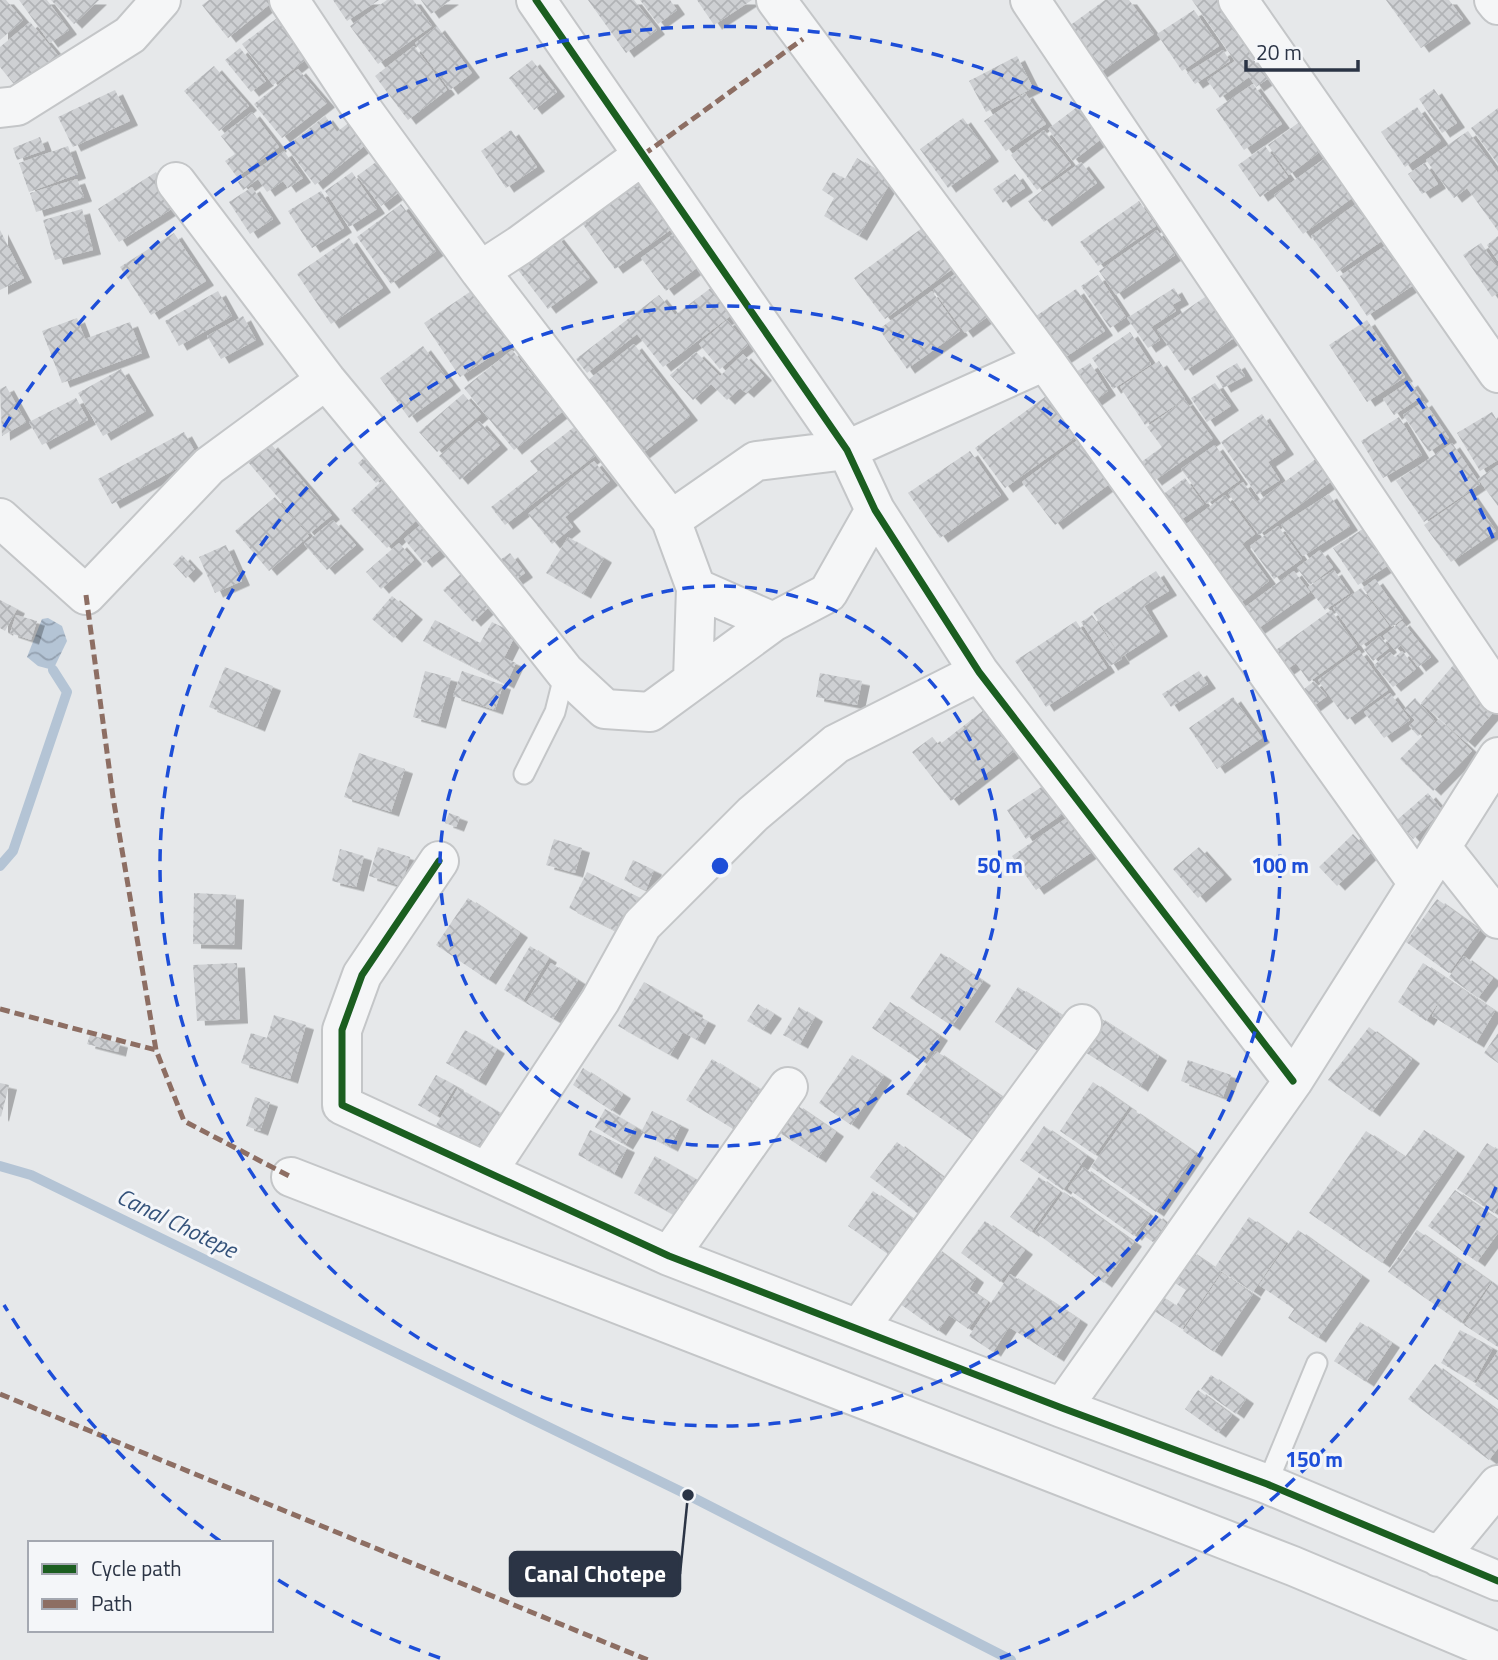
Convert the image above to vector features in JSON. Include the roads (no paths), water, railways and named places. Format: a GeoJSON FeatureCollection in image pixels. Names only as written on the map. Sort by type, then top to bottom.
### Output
{"type":"FeatureCollection","features":[{"type":"Feature","properties":{"kind":"street"},"geometry":{"type":"LineString","coordinates":[[0,108],[17,106],[131,35],[160,0]]}},
{"type":"Feature","properties":{"kind":"street"},"geometry":{"type":"LineString","coordinates":[[289,0],[357,102],[480,271],[671,520],[696,588],[693,680]]}},
{"type":"Feature","properties":{"kind":"street"},"geometry":{"type":"LineString","coordinates":[[536,0],[847,450],[876,510],[979,672],[1293,1081]]}},
{"type":"Feature","properties":{"kind":"street"},"geometry":{"type":"LineString","coordinates":[[776,0],[1045,361],[1417,882]]}},
{"type":"Feature","properties":{"kind":"street"},"geometry":{"type":"LineString","coordinates":[[1030,0],[1498,694]]}},
{"type":"Feature","properties":{"kind":"street"},"geometry":{"type":"LineString","coordinates":[[1238,0],[1498,373]]}},
{"type":"Feature","properties":{"kind":"street"},"geometry":{"type":"LineString","coordinates":[[1494,0],[1498,5]]}},
{"type":"Feature","properties":{"kind":"street"},"geometry":{"type":"LineString","coordinates":[[480,271],[643,155]]}},
{"type":"Feature","properties":{"kind":"street"},"geometry":{"type":"LineString","coordinates":[[176,182],[326,380],[509,601],[565,673],[605,709],[650,712],[774,622],[828,593],[876,510]]}},
{"type":"Feature","properties":{"kind":"street"},"geometry":{"type":"LineString","coordinates":[[671,520],[756,461],[847,450],[1045,361]]}},
{"type":"Feature","properties":{"kind":"street"},"geometry":{"type":"LineString","coordinates":[[0,518],[86,595],[209,466],[326,380]]}},
{"type":"Feature","properties":{"kind":"street"},"geometry":{"type":"LineString","coordinates":[[696,588],[774,622]]}},
{"type":"Feature","properties":{"kind":"street"},"geometry":{"type":"LineString","coordinates":[[486,1172],[600,1001],[642,925],[753,814],[836,744],[979,672]]}},
{"type":"Feature","properties":{"kind":"street"},"geometry":{"type":"LineString","coordinates":[[1062,1408],[1293,1081],[1498,757]]}},
{"type":"Feature","properties":{"kind":"street"},"geometry":{"type":"LineString","coordinates":[[1441,847],[1498,919]]}},
{"type":"Feature","properties":{"kind":"street"},"geometry":{"type":"LineString","coordinates":[[439,861],[362,975],[342,1030],[341,1105],[669,1256],[1267,1484],[1498,1581]]}},
{"type":"Feature","properties":{"kind":"street"},"geometry":{"type":"LineString","coordinates":[[859,1328],[1082,1024]]}},
{"type":"Feature","properties":{"kind":"street"},"geometry":{"type":"LineString","coordinates":[[669,1256],[788,1087]]}},
{"type":"Feature","properties":{"kind":"street"},"geometry":{"type":"LineString","coordinates":[[291,1177],[1293,1566],[1498,1652]]}},
{"type":"Feature","properties":{"kind":"street"},"geometry":{"type":"LineString","coordinates":[[1439,1557],[1498,1485]]}},
{"type":"Feature","properties":{"kind":"lane"},"geometry":{"type":"LineString","coordinates":[[524,774],[555,712],[565,673]]}},
{"type":"Feature","properties":{"kind":"lane"},"geometry":{"type":"LineString","coordinates":[[1267,1484],[1317,1363]]}},
{"type":"Feature","properties":{"kind":"water"},"geometry":{"type":"Polygon","coordinates":[[[48,618],[62,626],[67,641],[53,670],[38,666],[27,657],[42,619],[48,618]]]}},
{"type":"Feature","properties":{"kind":"waterway"},"geometry":{"type":"LineString","coordinates":[[0,866],[13,851],[67,692],[53,670]]}},
{"type":"Feature","properties":{"kind":"waterway","name":"Canal Chotepe"},"geometry":{"type":"LineString","coordinates":[[0,1166],[31,1175],[688,1495],[1011,1660]]}},
{"type":"Feature","properties":{"kind":"place","name":"Canal Chotepe"},"geometry":{"type":"Point","coordinates":[688,1495]}}]}
